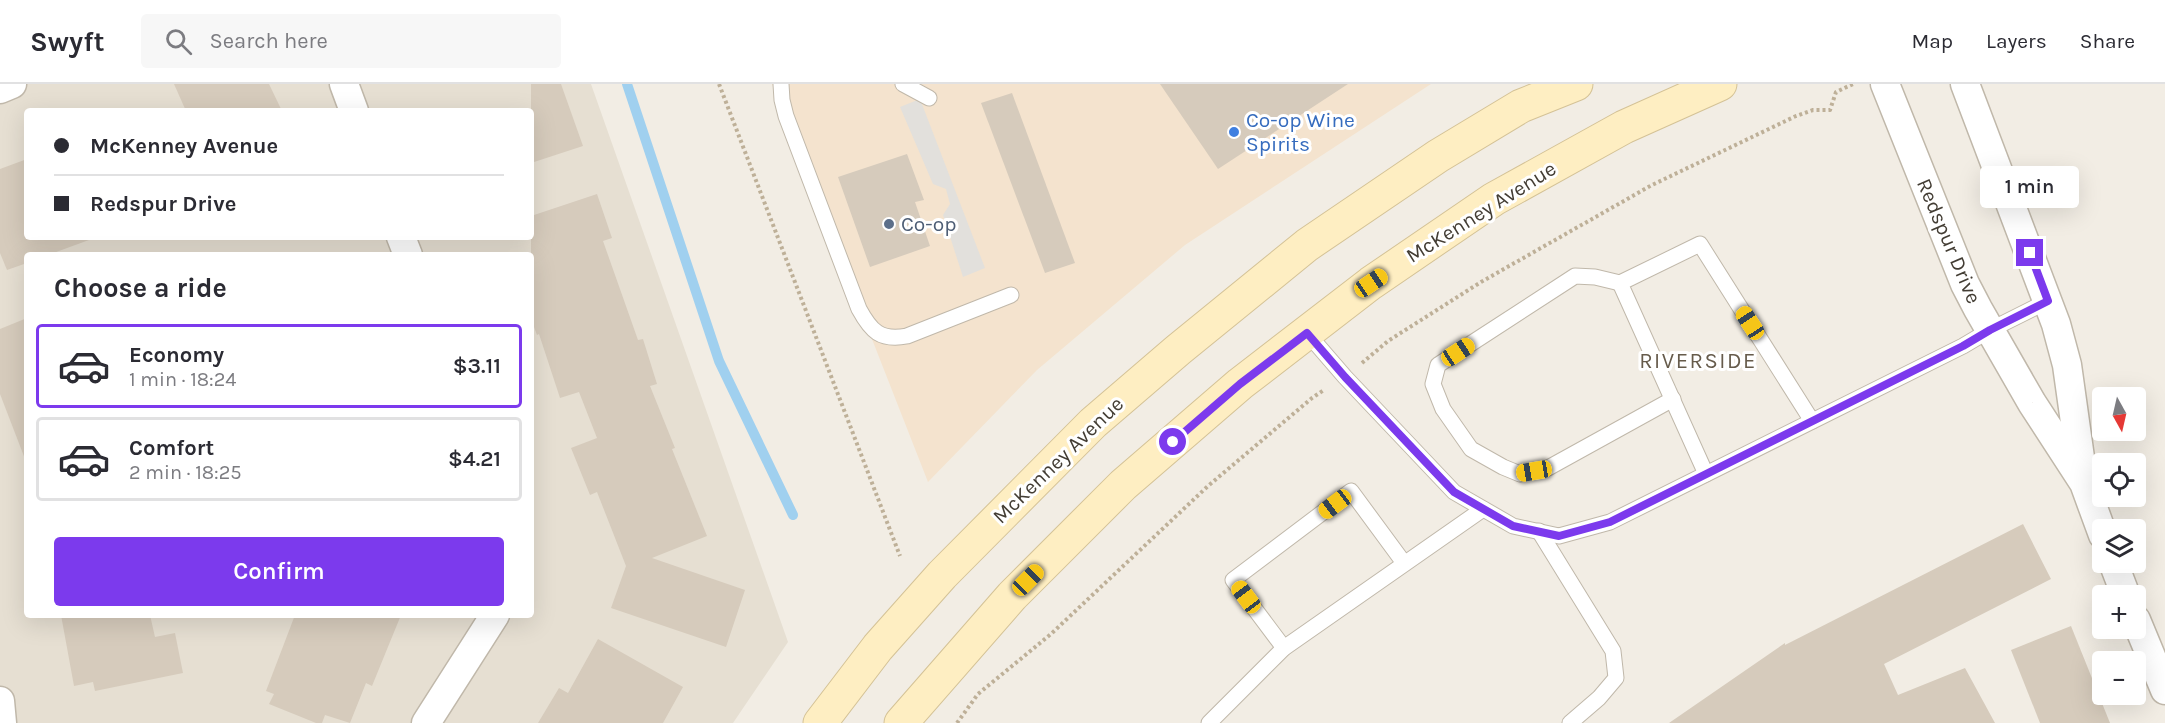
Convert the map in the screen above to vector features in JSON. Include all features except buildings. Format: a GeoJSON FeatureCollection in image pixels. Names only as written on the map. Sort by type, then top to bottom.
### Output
{"type":"FeatureCollection","features":[{"type":"Feature","properties":{"kind":"main road","name":"McKenney Avenue"},"geometry":{"type":"LineString","coordinates":[[820,723],[878,647],[942,575],[1093,423],[1178,350],[1307,245],[1438,156],[1521,106],[1576,84]]}},
{"type":"Feature","properties":{"kind":"main road","name":"McKenney Avenue"},"geometry":{"type":"LineString","coordinates":[[901,723],[1012,596],[1123,485],[1240,384],[1371,283],[1494,199],[1624,127],[1720,84]]}},
{"type":"Feature","properties":{"kind":"street"},"geometry":{"type":"LineString","coordinates":[[0,89],[12,84]]}},
{"type":"Feature","properties":{"kind":"street"},"geometry":{"type":"LineString","coordinates":[[344,84],[353,108]]}},
{"type":"Feature","properties":{"kind":"street","name":"Redspur Drive"},"geometry":{"type":"LineString","coordinates":[[1885,84],[1965,284],[2032,403],[2084,483]]}},
{"type":"Feature","properties":{"kind":"street","name":"Redspur Drive"},"geometry":{"type":"LineString","coordinates":[[1965,84],[2048,301],[2067,365],[2084,483],[2097,519]]}},
{"type":"Feature","properties":{"kind":"street"},"geometry":{"type":"LineString","coordinates":[[426,723],[493,618]]}},
{"type":"Feature","properties":{"kind":"street"},"geometry":{"type":"LineString","coordinates":[[2144,639],[2165,690]]}},
{"type":"Feature","properties":{"kind":"street"},"geometry":{"type":"LineString","coordinates":[[0,701],[2,723]]}},
{"type":"Feature","properties":{"kind":"lane"},"geometry":{"type":"LineString","coordinates":[[781,84],[786,116],[859,309],[869,326],[877,333],[893,338],[907,336],[1011,295]]}},
{"type":"Feature","properties":{"kind":"lane"},"geometry":{"type":"LineString","coordinates":[[903,84],[929,98]]}},
{"type":"Feature","properties":{"kind":"lane"},"geometry":{"type":"LineString","coordinates":[[1672,399],[1548,468],[1520,474],[1471,449],[1443,409],[1433,384],[1438,365],[1575,276],[1595,277],[1620,283],[1700,244],[1812,421]]}},
{"type":"Feature","properties":{"kind":"lane"},"geometry":{"type":"LineString","coordinates":[[1620,283],[1706,474]]}},
{"type":"Feature","properties":{"kind":"lane"},"geometry":{"type":"LineString","coordinates":[[1307,333],[1345,377],[1454,492],[1513,526],[1559,536],[1610,522],[1963,346],[2048,301]]}},
{"type":"Feature","properties":{"kind":"lane"},"geometry":{"type":"LineString","coordinates":[[1284,648],[1233,580],[1351,491],[1404,563]]}},
{"type":"Feature","properties":{"kind":"lane"},"geometry":{"type":"LineString","coordinates":[[1209,723],[1284,648],[1483,508]]}},
{"type":"Feature","properties":{"kind":"lane"},"geometry":{"type":"LineString","coordinates":[[1539,531],[1612,651],[1616,678],[1599,698],[1570,723]]}},
{"type":"Feature","properties":{"kind":"path"},"geometry":{"type":"LineString","coordinates":[[719,84],[900,556]]}},
{"type":"Feature","properties":{"kind":"path"},"geometry":{"type":"LineString","coordinates":[[1388,341],[1481,282],[1652,185],[1796,116],[1813,110],[1830,110],[1836,92],[1853,84]]}},
{"type":"Feature","properties":{"kind":"path"},"geometry":{"type":"LineString","coordinates":[[957,723],[978,694],[1009,666],[1051,634],[1208,486],[1312,398]]}},
{"type":"Feature","properties":{"kind":"shaded area"},"geometry":{"type":"Polygon","coordinates":[[[0,84],[591,84],[788,642],[733,723],[0,723],[0,84]]]}},
{"type":"Feature","properties":{"kind":"shaded area"},"geometry":{"type":"Polygon","coordinates":[[[772,84],[1431,84],[1185,245],[1037,370],[928,482],[772,84]]]}},
{"type":"Feature","properties":{"kind":"shaded area"},"geometry":{"type":"Polygon","coordinates":[[[920,99],[985,268],[963,277],[943,215],[950,204],[946,189],[933,184],[900,107],[920,99]]]}},
{"type":"Feature","properties":{"kind":"waterway"},"geometry":{"type":"LineString","coordinates":[[627,84],[719,361],[793,515]]}},
{"type":"Feature","properties":{"kind":"place","name":"Co-op Wine Spirits"},"geometry":{"type":"Point","coordinates":[1234,132]}},
{"type":"Feature","properties":{"kind":"place","name":"Co-op"},"geometry":{"type":"Point","coordinates":[889,224]}},
{"type":"Feature","properties":{"kind":"district","name":"RIVERSIDE"},"geometry":{"type":"Point","coordinates":[1698,360]}},
{"type":"Feature","properties":{"kind":"route"},"geometry":{"type":"LineString","coordinates":[[1173,442],[1240,384],[1307,333],[1345,377],[1454,492],[1513,526],[1559,536],[1610,522],[1963,346],[2048,301],[2030,253]]}}]}
